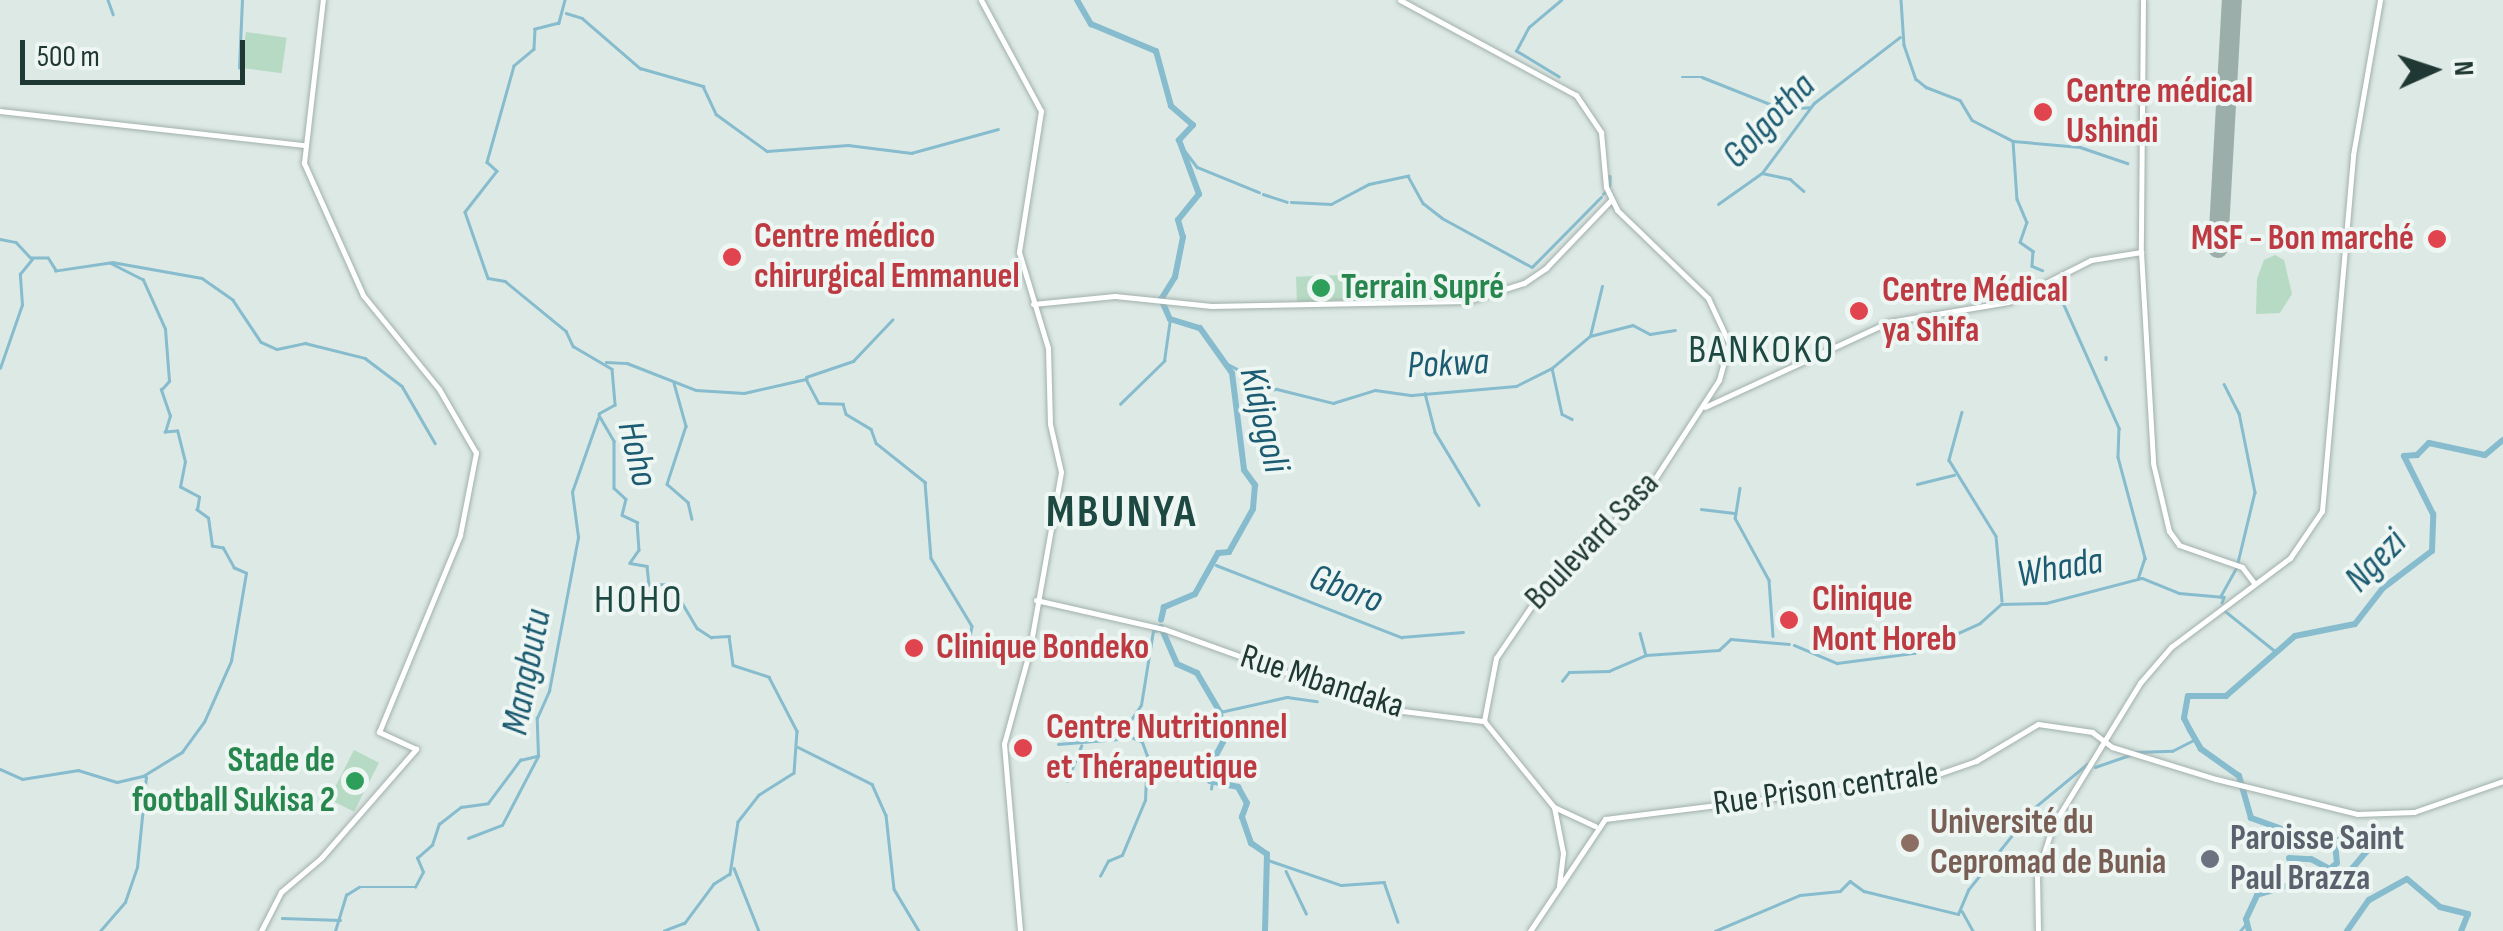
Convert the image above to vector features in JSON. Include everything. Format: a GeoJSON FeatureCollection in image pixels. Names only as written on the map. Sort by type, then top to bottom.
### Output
{"type":"FeatureCollection","features":[{"type":"Feature","properties":{"kind":"street"},"geometry":{"type":"LineString","coordinates":[[260,931],[281,892],[321,858],[416,749],[379,732],[460,535],[476,453],[439,389],[382,322],[352,275],[306,169],[304,145],[323,0]]}},
{"type":"Feature","properties":{"kind":"street"},"geometry":{"type":"LineString","coordinates":[[980,0],[1041,111],[1018,252],[1048,348],[1050,424],[1060,472],[1004,744],[1020,931]]}},
{"type":"Feature","properties":{"kind":"street","name":"Boulevard Sasa"},"geometry":{"type":"LineString","coordinates":[[1400,0],[1576,95],[1601,132],[1612,199],[1624,221],[1708,298],[1730,356],[1702,408],[1647,492],[1566,564],[1508,632],[1484,720]]}},
{"type":"Feature","properties":{"kind":"street"},"geometry":{"type":"LineString","coordinates":[[2143,0],[2142,252],[2153,463],[2169,531],[2186,552],[2242,567],[2255,584]]}},
{"type":"Feature","properties":{"kind":"street"},"geometry":{"type":"LineString","coordinates":[[2038,931],[2036,886],[2046,842],[2105,740],[2161,656],[2302,546],[2328,493],[2352,155],[2380,0]]}},
{"type":"Feature","properties":{"kind":"street"},"geometry":{"type":"LineString","coordinates":[[0,110],[304,145]]}},
{"type":"Feature","properties":{"kind":"street"},"geometry":{"type":"LineString","coordinates":[[1033,304],[1115,296],[1207,306],[1467,302],[1524,284],[1546,268],[1612,199]]}},
{"type":"Feature","properties":{"kind":"street"},"geometry":{"type":"LineString","coordinates":[[1702,408],[1889,322],[2008,302],[2091,260],[2142,252]]}},
{"type":"Feature","properties":{"kind":"street","name":"Rue Mbandaka"},"geometry":{"type":"LineString","coordinates":[[1036,600],[1161,628],[1386,709],[1484,720]]}},
{"type":"Feature","properties":{"kind":"street"},"geometry":{"type":"LineString","coordinates":[[1484,720],[1554,807],[1562,836],[1559,888]]}},
{"type":"Feature","properties":{"kind":"street","name":"Rue Prison centrale"},"geometry":{"type":"LineString","coordinates":[[1595,826],[1614,816],[1924,780],[1976,761],[2038,724],[2078,728],[2249,788],[2374,815],[2436,806],[2503,782]]}},
{"type":"Feature","properties":{"kind":"street"},"geometry":{"type":"LineString","coordinates":[[1530,931],[1595,826],[1554,807]]}},
{"type":"Feature","properties":{"kind":"green space"},"geometry":{"type":"Polygon","coordinates":[[[246,32],[287,38],[282,73],[241,68],[246,32]]]}},
{"type":"Feature","properties":{"kind":"green space"},"geometry":{"type":"Polygon","coordinates":[[[2275,255],[2284,260],[2292,294],[2280,313],[2256,314],[2257,279],[2264,260],[2275,255]]]}},
{"type":"Feature","properties":{"kind":"green space","name":"Terrain Supré"},"geometry":{"type":"Polygon","coordinates":[[[1345,275],[1346,300],[1297,302],[1296,277],[1345,275]]]}},
{"type":"Feature","properties":{"kind":"green space","name":"Stade de football Sukisa 2"},"geometry":{"type":"Polygon","coordinates":[[[354,750],[379,763],[354,812],[329,799],[354,750]]]}},
{"type":"Feature","properties":{"kind":"waterway"},"geometry":{"type":"LineString","coordinates":[[108,0],[113,14]]}},
{"type":"Feature","properties":{"kind":"waterway"},"geometry":{"type":"LineString","coordinates":[[239,68],[242,0]]}},
{"type":"Feature","properties":{"kind":"waterway","name":"Hoho"},"geometry":{"type":"LineString","coordinates":[[565,0],[559,23],[535,29],[534,49],[514,66],[487,162],[497,171],[465,212],[488,278],[505,281],[566,331],[573,346],[612,369],[615,405],[599,414]]}},
{"type":"Feature","properties":{"kind":"waterway","name":"Kidjogoli"},"geometry":{"type":"LineString","coordinates":[[1077,0],[1091,24],[1156,51],[1171,106],[1193,125],[1179,140],[1199,194],[1178,220],[1183,237],[1175,277],[1161,299],[1170,319],[1200,328],[1232,373],[1244,470],[1255,485],[1253,509],[1229,552],[1218,553],[1195,594],[1164,607],[1161,620]]}},
{"type":"Feature","properties":{"kind":"waterway"},"geometry":{"type":"LineString","coordinates":[[1559,77],[1516,51],[1529,27],[1561,0]]}},
{"type":"Feature","properties":{"kind":"waterway"},"geometry":{"type":"LineString","coordinates":[[1901,0],[1904,45],[1916,79],[1926,87],[1960,100],[1972,120],[2013,141],[2080,147],[2127,163]]}},
{"type":"Feature","properties":{"kind":"waterway"},"geometry":{"type":"LineString","coordinates":[[566,13],[582,18],[640,68],[703,86],[716,114],[767,151],[848,145],[911,153],[998,129]]}},
{"type":"Feature","properties":{"kind":"waterway","name":"Golgotha"},"geometry":{"type":"LineString","coordinates":[[1718,204],[1762,173],[1814,103],[1900,37]]}},
{"type":"Feature","properties":{"kind":"waterway"},"geometry":{"type":"LineString","coordinates":[[1682,77],[1702,77],[1783,109],[1809,107]]}},
{"type":"Feature","properties":{"kind":"waterway"},"geometry":{"type":"LineString","coordinates":[[2013,141],[2017,199],[2027,222],[2020,242],[2033,251],[2032,266],[2042,270]]}},
{"type":"Feature","properties":{"kind":"waterway"},"geometry":{"type":"LineString","coordinates":[[1185,151],[1197,167],[1259,192]]}},
{"type":"Feature","properties":{"kind":"waterway"},"geometry":{"type":"LineString","coordinates":[[1762,173],[1790,179],[1804,191]]}},
{"type":"Feature","properties":{"kind":"waterway"},"geometry":{"type":"LineString","coordinates":[[1291,202],[1331,204],[1369,184],[1408,176],[1423,203],[1442,218],[1532,267],[1601,197]]}},
{"type":"Feature","properties":{"kind":"waterway"},"geometry":{"type":"LineString","coordinates":[[1610,176],[1610,185]]}},
{"type":"Feature","properties":{"kind":"waterway"},"geometry":{"type":"LineString","coordinates":[[1263,194],[1287,202]]}},
{"type":"Feature","properties":{"kind":"waterway"},"geometry":{"type":"LineString","coordinates":[[0,239],[16,242],[30,257]]}},
{"type":"Feature","properties":{"kind":"waterway"},"geometry":{"type":"LineString","coordinates":[[0,769],[22,779],[78,770],[117,782],[143,776],[182,752],[204,722],[231,661],[246,573],[234,568],[223,548],[212,546],[208,518],[197,510],[199,497],[180,487],[185,462],[177,431],[165,432],[170,416],[161,390],[169,381],[165,329],[143,280],[110,263],[56,271],[48,258],[32,258]]}},
{"type":"Feature","properties":{"kind":"waterway"},"geometry":{"type":"LineString","coordinates":[[0,368],[22,305],[20,274],[32,259]]}},
{"type":"Feature","properties":{"kind":"waterway"},"geometry":{"type":"LineString","coordinates":[[112,262],[202,278],[233,300],[261,342],[277,349],[305,343],[365,358],[402,386],[435,443]]}},
{"type":"Feature","properties":{"kind":"waterway"},"geometry":{"type":"LineString","coordinates":[[1590,336],[1602,286]]}},
{"type":"Feature","properties":{"kind":"waterway"},"geometry":{"type":"LineString","coordinates":[[2060,296],[2119,428],[2118,457],[2145,558],[2138,579]]}},
{"type":"Feature","properties":{"kind":"waterway"},"geometry":{"type":"LineString","coordinates":[[1120,404],[1164,361],[1170,319]]}},
{"type":"Feature","properties":{"kind":"waterway"},"geometry":{"type":"LineString","coordinates":[[806,377],[853,361],[892,320]]}},
{"type":"Feature","properties":{"kind":"waterway","name":"Pokwa"},"geometry":{"type":"LineString","coordinates":[[1224,362],[1241,371],[1251,393],[1277,389],[1333,403],[1375,390],[1412,395],[1516,386],[1552,368],[1590,336],[1633,325],[1650,334],[1675,330]]}},
{"type":"Feature","properties":{"kind":"waterway"},"geometry":{"type":"LineString","coordinates":[[606,362],[627,363],[696,390],[744,393],[806,379],[819,403],[843,404],[846,414],[871,429],[876,443],[925,482],[931,558],[972,626],[969,643]]}},
{"type":"Feature","properties":{"kind":"waterway"},"geometry":{"type":"LineString","coordinates":[[1552,368],[1562,414],[1572,419]]}},
{"type":"Feature","properties":{"kind":"waterway"},"geometry":{"type":"LineString","coordinates":[[674,383],[686,426],[667,484],[688,502],[692,519]]}},
{"type":"Feature","properties":{"kind":"waterway"},"geometry":{"type":"LineString","coordinates":[[2224,384],[2239,413],[2255,492],[2238,563]]}},
{"type":"Feature","properties":{"kind":"waterway"},"geometry":{"type":"LineString","coordinates":[[1425,393],[1435,432],[1479,505]]}},
{"type":"Feature","properties":{"kind":"waterway"},"geometry":{"type":"LineString","coordinates":[[1962,412],[1949,460],[1996,536],[2002,601]]}},
{"type":"Feature","properties":{"kind":"waterway","name":"Hoho"},"geometry":{"type":"LineString","coordinates":[[599,415],[614,441],[614,488],[626,499],[622,515],[637,522],[639,550],[630,563],[647,566],[649,585],[671,584],[697,628],[711,637],[729,636],[733,665],[769,677],[797,731],[794,773],[759,795],[738,822],[730,874],[714,884],[685,923],[664,931]]}},
{"type":"Feature","properties":{"kind":"waterway","name":"Mangbutu"},"geometry":{"type":"LineString","coordinates":[[335,931],[346,895],[359,887],[415,887],[423,872],[417,858],[432,845],[439,824],[461,807],[488,803],[520,760],[538,756],[537,718],[549,691],[578,537],[572,492],[598,418]]}},
{"type":"Feature","properties":{"kind":"waterway","name":"Ngezi"},"geometry":{"type":"LineString","coordinates":[[2249,931],[2246,919],[2257,895],[2287,886],[2296,875],[2289,858],[2311,859],[2345,877],[2367,851],[2367,836],[2359,831],[2327,845],[2251,818],[2239,776],[2201,749],[2190,730],[2184,718],[2188,696],[2226,696],[2295,636],[2355,624],[2383,588],[2432,551],[2433,514],[2404,456],[2417,455],[2429,443],[2485,455],[2503,440]]}},
{"type":"Feature","properties":{"kind":"waterway"},"geometry":{"type":"LineString","coordinates":[[1917,484],[1954,475]]}},
{"type":"Feature","properties":{"kind":"waterway"},"geometry":{"type":"LineString","coordinates":[[1740,488],[1735,518],[1769,580],[1773,636]]}},
{"type":"Feature","properties":{"kind":"waterway"},"geometry":{"type":"LineString","coordinates":[[1701,509],[1734,513]]}},
{"type":"Feature","properties":{"kind":"waterway","name":"Gboro"},"geometry":{"type":"LineString","coordinates":[[1216,565],[1401,637],[1463,632]]}},
{"type":"Feature","properties":{"kind":"waterway"},"geometry":{"type":"LineString","coordinates":[[2220,597],[2236,568]]}},
{"type":"Feature","properties":{"kind":"waterway","name":"Whada"},"geometry":{"type":"LineString","coordinates":[[1794,645],[1837,663],[1914,653],[1980,623],[2001,604],[2046,603],[2142,578],[2179,593],[2224,597],[2222,603]]}},
{"type":"Feature","properties":{"kind":"waterway","name":"Whada"},"geometry":{"type":"LineString","coordinates":[[2225,611],[2275,651]]}},
{"type":"Feature","properties":{"kind":"waterway","name":"Kidjogoli"},"geometry":{"type":"LineString","coordinates":[[1161,627],[1177,664],[1197,673],[1220,712],[1223,742],[1208,770],[1210,781],[1238,787],[1247,803],[1242,817],[1251,843],[1267,854],[1265,931]]}},
{"type":"Feature","properties":{"kind":"waterway"},"geometry":{"type":"LineString","coordinates":[[1058,744],[1118,739],[1141,705],[1153,631],[1159,630]]}},
{"type":"Feature","properties":{"kind":"waterway"},"geometry":{"type":"LineString","coordinates":[[1640,633],[1646,655]]}},
{"type":"Feature","properties":{"kind":"waterway","name":"Whada"},"geometry":{"type":"LineString","coordinates":[[1562,681],[1569,672],[1609,671],[1646,655],[1719,650],[1731,639],[1789,644]]}},
{"type":"Feature","properties":{"kind":"waterway"},"geometry":{"type":"LineString","coordinates":[[1220,712],[1287,697],[1317,701]]}},
{"type":"Feature","properties":{"kind":"waterway"},"geometry":{"type":"LineString","coordinates":[[1100,876],[1108,861],[1122,855],[1145,800],[1147,756],[1142,742],[1123,734]]}},
{"type":"Feature","properties":{"kind":"waterway"},"geometry":{"type":"LineString","coordinates":[[2136,752],[2172,751],[2196,739]]}},
{"type":"Feature","properties":{"kind":"waterway"},"geometry":{"type":"LineString","coordinates":[[1067,781],[1081,746]]}},
{"type":"Feature","properties":{"kind":"waterway"},"geometry":{"type":"LineString","coordinates":[[798,747],[872,784],[886,815],[894,889],[919,931]]}},
{"type":"Feature","properties":{"kind":"waterway"},"geometry":{"type":"LineString","coordinates":[[2095,767],[2130,755]]}},
{"type":"Feature","properties":{"kind":"waterway"},"geometry":{"type":"LineString","coordinates":[[468,838],[502,825],[538,756]]}},
{"type":"Feature","properties":{"kind":"waterway"},"geometry":{"type":"LineString","coordinates":[[1715,931],[1800,895],[1840,891],[1850,881],[1864,891],[1958,914],[1968,890],[2034,808],[2087,764]]}},
{"type":"Feature","properties":{"kind":"waterway"},"geometry":{"type":"LineString","coordinates":[[100,931],[125,902],[137,867],[146,777]]}},
{"type":"Feature","properties":{"kind":"waterway","name":"Kidjogoli"},"geometry":{"type":"LineString","coordinates":[[1211,789],[1212,782]]}},
{"type":"Feature","properties":{"kind":"waterway"},"geometry":{"type":"LineString","coordinates":[[2332,867],[2337,863],[2335,843]]}},
{"type":"Feature","properties":{"kind":"waterway"},"geometry":{"type":"LineString","coordinates":[[1268,860],[1341,885],[1384,882],[1398,922]]}},
{"type":"Feature","properties":{"kind":"waterway"},"geometry":{"type":"LineString","coordinates":[[734,868],[759,931]]}},
{"type":"Feature","properties":{"kind":"waterway"},"geometry":{"type":"LineString","coordinates":[[1286,871],[1306,913]]}},
{"type":"Feature","properties":{"kind":"waterway","name":"Ngezi"},"geometry":{"type":"LineString","coordinates":[[2347,931],[2369,900],[2407,879],[2440,907],[2468,914],[2461,931]]}},
{"type":"Feature","properties":{"kind":"waterway"},"geometry":{"type":"LineString","coordinates":[[1962,911],[1973,931]]}},
{"type":"Feature","properties":{"kind":"waterway"},"geometry":{"type":"LineString","coordinates":[[282,918],[340,920]]}},
{"type":"Feature","properties":{"kind":"waterway"},"geometry":{"type":"LineString","coordinates":[[2240,931],[2245,925]]}},
{"type":"Feature","properties":{"kind":"runway"},"geometry":{"type":"LineString","coordinates":[[2218,248],[2232,0]]}},
{"type":"Feature","properties":{"kind":"place","name":"Centre médical Ushindi"},"geometry":{"type":"Point","coordinates":[2043,112]}},
{"type":"Feature","properties":{"kind":"place","name":"MSF - Bon marché"},"geometry":{"type":"Point","coordinates":[2437,239]}},
{"type":"Feature","properties":{"kind":"place","name":"Centre médico chirurgical Emmanuel"},"geometry":{"type":"Point","coordinates":[732,257]}},
{"type":"Feature","properties":{"kind":"place","name":"Terrain Supré"},"geometry":{"type":"Point","coordinates":[1321,288]}},
{"type":"Feature","properties":{"kind":"place","name":"Centre Médical ya Shifa"},"geometry":{"type":"Point","coordinates":[1859,311]}},
{"type":"Feature","properties":{"kind":"place","name":"Clinique Mont Horeb"},"geometry":{"type":"Point","coordinates":[1789,620]}},
{"type":"Feature","properties":{"kind":"place","name":"Clinique Bondeko"},"geometry":{"type":"Point","coordinates":[914,648]}},
{"type":"Feature","properties":{"kind":"place","name":"Centre Nutritionnel et Thérapeutique"},"geometry":{"type":"Point","coordinates":[1023,748]}},
{"type":"Feature","properties":{"kind":"place","name":"Stade de football Sukisa 2"},"geometry":{"type":"Point","coordinates":[355,781]}},
{"type":"Feature","properties":{"kind":"place","name":"Université du Cepromad de Bunia"},"geometry":{"type":"Point","coordinates":[1910,843]}},
{"type":"Feature","properties":{"kind":"place","name":"Paroisse Saint Paul Brazza"},"geometry":{"type":"Point","coordinates":[2210,859]}},
{"type":"Feature","properties":{"kind":"district","name":"BANKOKO"},"geometry":{"type":"Point","coordinates":[1762,350]}},
{"type":"Feature","properties":{"kind":"district","name":"MBUNYA"},"geometry":{"type":"Point","coordinates":[1122,513]}},
{"type":"Feature","properties":{"kind":"district","name":"HOHO"},"geometry":{"type":"Point","coordinates":[639,600]}}]}
